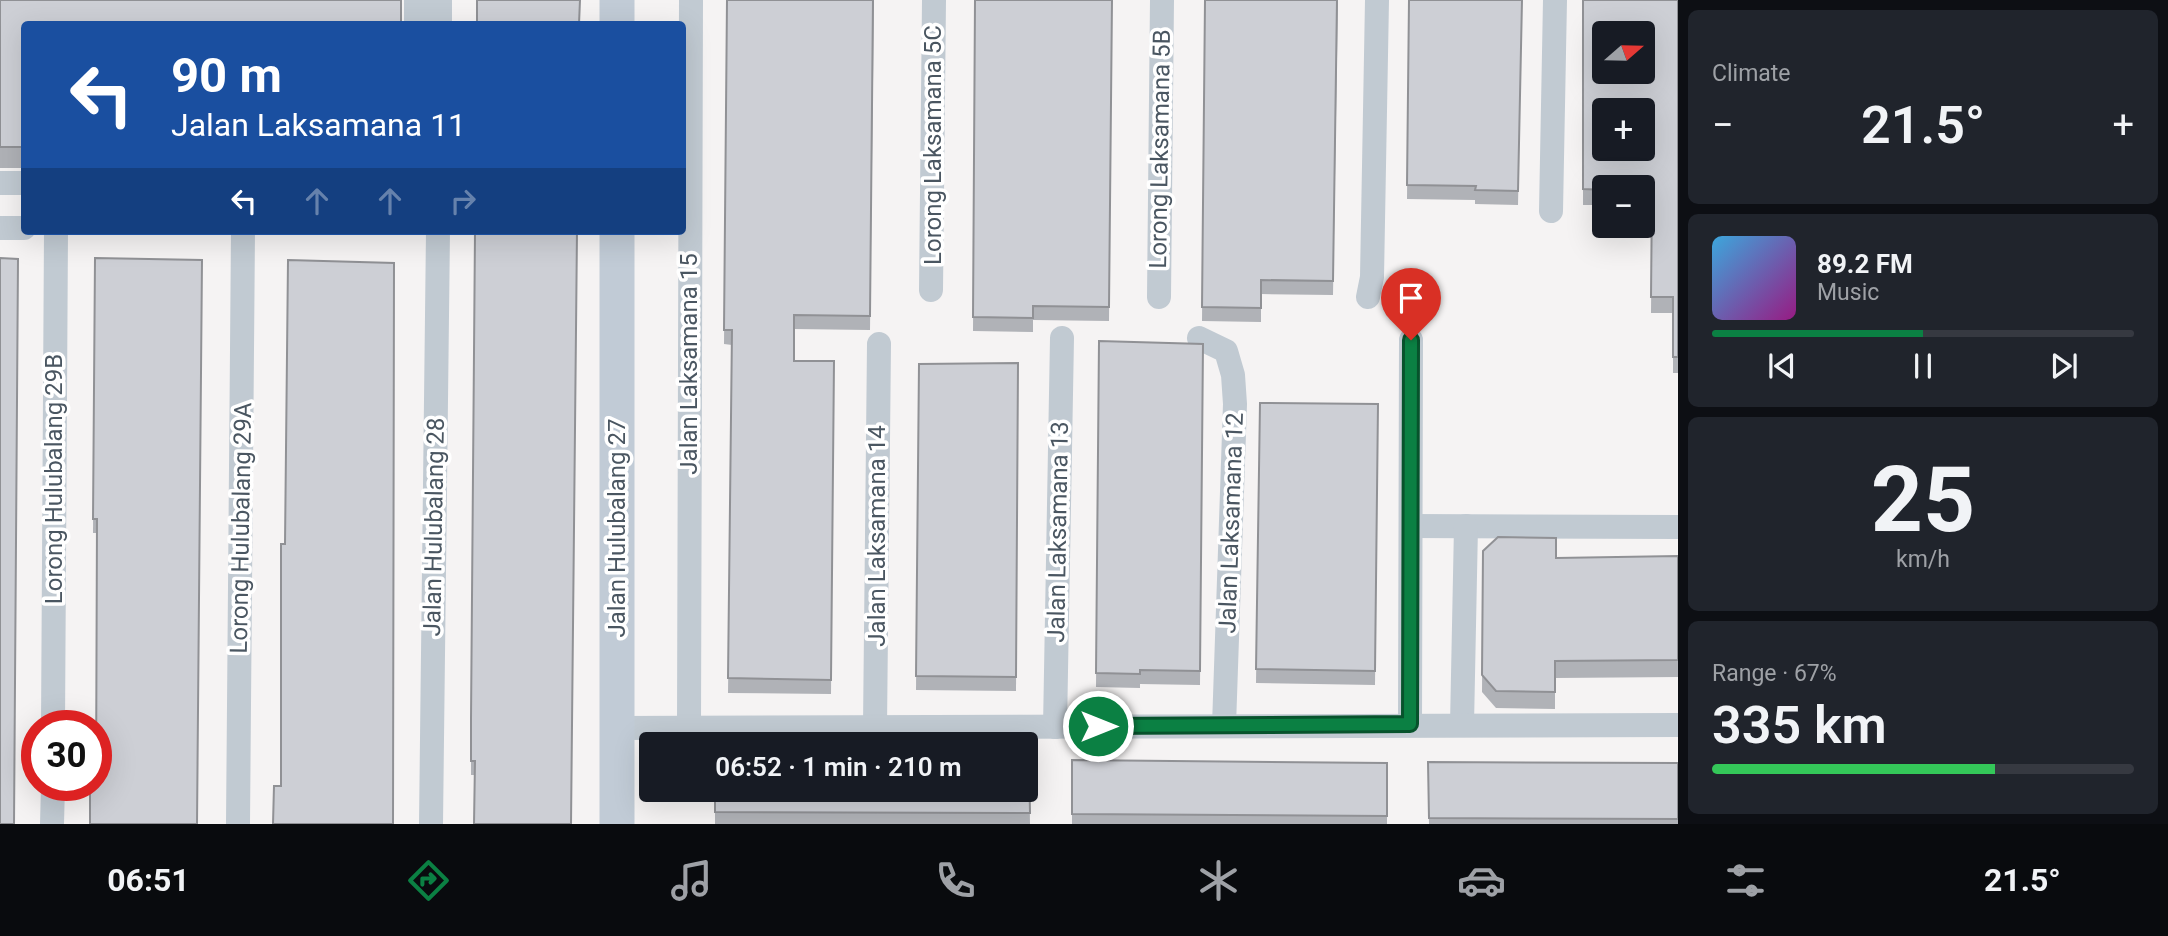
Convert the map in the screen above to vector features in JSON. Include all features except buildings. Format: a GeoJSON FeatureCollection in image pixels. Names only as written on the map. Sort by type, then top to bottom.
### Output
{"type":"FeatureCollection","features":[{"type":"Feature","properties":{"kind":"street"},"geometry":{"type":"LineString","coordinates":[[416,0],[416,21]]}},
{"type":"Feature","properties":{"kind":"street"},"geometry":{"type":"LineString","coordinates":[[440,0],[440,21]]}},
{"type":"Feature","properties":{"kind":"street"},"geometry":{"type":"LineString","coordinates":[[617,0],[617,21]]}},
{"type":"Feature","properties":{"kind":"street","name":"Jalan Laksamana 15"},"geometry":{"type":"LineString","coordinates":[[689,728],[691,0]]}},
{"type":"Feature","properties":{"kind":"street","name":"Lorong Laksamana 5C"},"geometry":{"type":"LineString","coordinates":[[931,290],[934,0]]}},
{"type":"Feature","properties":{"kind":"street","name":"Lorong Laksamana 5B"},"geometry":{"type":"LineString","coordinates":[[1159,297],[1162,0]]}},
{"type":"Feature","properties":{"kind":"street"},"geometry":{"type":"LineString","coordinates":[[1368,297],[1372,277],[1377,0]]}},
{"type":"Feature","properties":{"kind":"street"},"geometry":{"type":"LineString","coordinates":[[1551,211],[1555,0]]}},
{"type":"Feature","properties":{"kind":"street"},"geometry":{"type":"LineString","coordinates":[[0,183],[21,183]]}},
{"type":"Feature","properties":{"kind":"street"},"geometry":{"type":"LineString","coordinates":[[0,228],[21,228]]}},
{"type":"Feature","properties":{"kind":"street","name":"Lorong Hulubalang 29B"},"geometry":{"type":"LineString","coordinates":[[53,710],[56,235]]}},
{"type":"Feature","properties":{"kind":"street","name":"Lorong Hulubalang 29A"},"geometry":{"type":"LineString","coordinates":[[238,824],[243,235]]}},
{"type":"Feature","properties":{"kind":"street","name":"Jalan Hulubalang 28"},"geometry":{"type":"LineString","coordinates":[[431,824],[438,235]]}},
{"type":"Feature","properties":{"kind":"street","name":"Jalan Hulubalang 27"},"geometry":{"type":"LineString","coordinates":[[617,235],[617,824]]}},
{"type":"Feature","properties":{"kind":"street","name":"Jalan Laksamana 13"},"geometry":{"type":"LineString","coordinates":[[1055,727],[1062,338]]}},
{"type":"Feature","properties":{"kind":"street","name":"Jalan Laksamana 12"},"geometry":{"type":"LineString","coordinates":[[1199,338],[1226,351],[1235,394],[1224,726]]}},
{"type":"Feature","properties":{"kind":"street"},"geometry":{"type":"LineString","coordinates":[[1410,724],[1411,340]]}},
{"type":"Feature","properties":{"kind":"street","name":"Jalan Laksamana 14"},"geometry":{"type":"LineString","coordinates":[[876,727],[879,344]]}},
{"type":"Feature","properties":{"kind":"street"},"geometry":{"type":"LineString","coordinates":[[1411,526],[1678,527]]}},
{"type":"Feature","properties":{"kind":"street"},"geometry":{"type":"LineString","coordinates":[[1462,725],[1466,526]]}},
{"type":"Feature","properties":{"kind":"street"},"geometry":{"type":"LineString","coordinates":[[617,728],[1678,725]]}},
{"type":"Feature","properties":{"kind":"street"},"geometry":{"type":"LineString","coordinates":[[52,824],[53,801]]}},
{"type":"Feature","properties":{"kind":"route"},"geometry":{"type":"LineString","coordinates":[[1098,726],[1410,724],[1411,340]]}}]}
